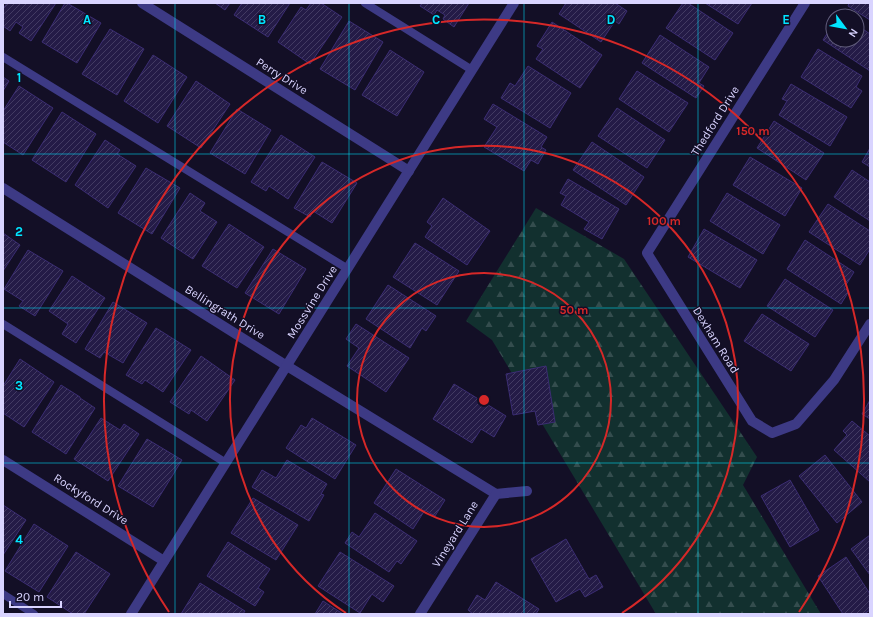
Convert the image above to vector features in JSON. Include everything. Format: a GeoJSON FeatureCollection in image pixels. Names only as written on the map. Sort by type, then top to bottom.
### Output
{"type":"FeatureCollection","features":[{"type":"Feature","properties":{"kind":"street","name":"Perry Drive"},"geometry":{"type":"LineString","coordinates":[[142,3],[409,171]]}},
{"type":"Feature","properties":{"kind":"street","name":"Mossvine Drive"},"geometry":{"type":"LineString","coordinates":[[131,614],[514,3]]}},
{"type":"Feature","properties":{"kind":"street","name":"Thedford Drive"},"geometry":{"type":"LineString","coordinates":[[647,253],[805,3]]}},
{"type":"Feature","properties":{"kind":"street","name":"Bellingrath Drive"},"geometry":{"type":"LineString","coordinates":[[3,188],[287,366],[496,494]]}},
{"type":"Feature","properties":{"kind":"street","name":"Dexham Road"},"geometry":{"type":"LineString","coordinates":[[647,253],[752,421],[772,433],[796,424],[834,380],[870,324]]}},
{"type":"Feature","properties":{"kind":"street","name":"Rockyford Drive"},"geometry":{"type":"LineString","coordinates":[[3,460],[164,561]]}},
{"type":"Feature","properties":{"kind":"street"},"geometry":{"type":"LineString","coordinates":[[496,494],[527,491]]}},
{"type":"Feature","properties":{"kind":"street","name":"Vineyard Lane"},"geometry":{"type":"LineString","coordinates":[[420,614],[496,494]]}},
{"type":"Feature","properties":{"kind":"lane"},"geometry":{"type":"LineString","coordinates":[[365,3],[472,70]]}},
{"type":"Feature","properties":{"kind":"lane"},"geometry":{"type":"LineString","coordinates":[[3,57],[348,269]]}},
{"type":"Feature","properties":{"kind":"lane"},"geometry":{"type":"LineString","coordinates":[[3,324],[226,463]]}},
{"type":"Feature","properties":{"kind":"lane"},"geometry":{"type":"LineString","coordinates":[[3,594],[34,614]]}},
{"type":"Feature","properties":{"kind":"green space"},"geometry":{"type":"Polygon","coordinates":[[[536,208],[624,259],[757,457],[743,485],[821,614],[656,614],[492,340],[466,321],[536,208]]]}},
{"type":"Feature","properties":{"kind":"building"},"geometry":{"type":"Polygon","coordinates":[[[7,3],[56,3],[31,41],[19,33],[23,27],[16,22],[10,31],[3,26],[3,9],[7,3]]]}},
{"type":"Feature","properties":{"kind":"building"},"geometry":{"type":"Polygon","coordinates":[[[65,3],[101,23],[77,63],[42,42],[65,3]]]}},
{"type":"Feature","properties":{"kind":"building"},"geometry":{"type":"Polygon","coordinates":[[[215,3],[230,3],[225,10],[215,3]]]}},
{"type":"Feature","properties":{"kind":"building"},"geometry":{"type":"Polygon","coordinates":[[[242,3],[290,3],[268,37],[234,15],[242,3]]]}},
{"type":"Feature","properties":{"kind":"building"},"geometry":{"type":"Polygon","coordinates":[[[311,3],[321,3],[342,17],[310,64],[278,42],[301,7],[306,10],[311,3]]]}},
{"type":"Feature","properties":{"kind":"building"},"geometry":{"type":"Polygon","coordinates":[[[422,3],[469,3],[454,27],[443,19],[445,15],[437,10],[434,15],[420,6],[422,3]]]}},
{"type":"Feature","properties":{"kind":"building"},"geometry":{"type":"Polygon","coordinates":[[[566,3],[615,3],[627,11],[619,24],[615,21],[601,42],[559,14],[566,3]]]}},
{"type":"Feature","properties":{"kind":"building"},"geometry":{"type":"Polygon","coordinates":[[[683,3],[688,3],[733,33],[715,60],[666,28],[683,3]]]}},
{"type":"Feature","properties":{"kind":"building"},"geometry":{"type":"Polygon","coordinates":[[[705,3],[752,3],[738,24],[705,3]]]}},
{"type":"Feature","properties":{"kind":"building"},"geometry":{"type":"Polygon","coordinates":[[[849,3],[870,3],[870,20],[865,17],[865,8],[851,8],[848,6],[849,3]]]}},
{"type":"Feature","properties":{"kind":"building"},"geometry":{"type":"Polygon","coordinates":[[[349,21],[383,42],[355,90],[320,69],[349,21]]]}},
{"type":"Feature","properties":{"kind":"building"},"geometry":{"type":"Polygon","coordinates":[[[552,22],[602,55],[580,88],[536,59],[543,49],[537,46],[552,22]]]}},
{"type":"Feature","properties":{"kind":"building"},"geometry":{"type":"Polygon","coordinates":[[[110,29],[144,49],[117,95],[82,74],[110,29]]]}},
{"type":"Feature","properties":{"kind":"building"},"geometry":{"type":"Polygon","coordinates":[[[865,31],[870,34],[870,71],[835,48],[865,48],[865,31]]]}},
{"type":"Feature","properties":{"kind":"building"},"geometry":{"type":"Polygon","coordinates":[[[660,35],[709,67],[699,83],[704,86],[696,98],[642,63],[660,35]]]}},
{"type":"Feature","properties":{"kind":"building"},"geometry":{"type":"Polygon","coordinates":[[[818,49],[862,76],[856,87],[862,91],[851,108],[801,77],[818,49]]]}},
{"type":"Feature","properties":{"kind":"building"},"geometry":{"type":"Polygon","coordinates":[[[390,50],[424,72],[397,116],[362,95],[390,50]]]}},
{"type":"Feature","properties":{"kind":"building"},"geometry":{"type":"Polygon","coordinates":[[[153,55],[187,77],[158,123],[124,101],[153,55]]]}},
{"type":"Feature","properties":{"kind":"building"},"geometry":{"type":"Polygon","coordinates":[[[528,66],[571,93],[550,128],[501,98],[510,83],[515,86],[528,66]]]}},
{"type":"Feature","properties":{"kind":"building"},"geometry":{"type":"Polygon","coordinates":[[[637,71],[688,103],[669,132],[619,99],[637,71]]]}},
{"type":"Feature","properties":{"kind":"building"},"geometry":{"type":"Polygon","coordinates":[[[3,77],[9,81],[3,91],[3,77]]]}},
{"type":"Feature","properties":{"kind":"building"},"geometry":{"type":"Polygon","coordinates":[[[196,81],[230,104],[201,148],[167,126],[196,81]]]}},
{"type":"Feature","properties":{"kind":"building"},"geometry":{"type":"Polygon","coordinates":[[[791,84],[847,117],[830,146],[779,115],[787,101],[782,99],[791,84]]]}},
{"type":"Feature","properties":{"kind":"building"},"geometry":{"type":"Polygon","coordinates":[[[19,86],[53,108],[23,155],[3,142],[3,111],[19,86]]]}},
{"type":"Feature","properties":{"kind":"building"},"geometry":{"type":"Polygon","coordinates":[[[493,104],[547,137],[541,147],[546,150],[538,164],[531,160],[524,171],[484,147],[497,127],[484,119],[493,104]]]}},
{"type":"Feature","properties":{"kind":"building"},"geometry":{"type":"Polygon","coordinates":[[[617,108],[665,140],[647,168],[598,136],[617,108]]]}},
{"type":"Feature","properties":{"kind":"building"},"geometry":{"type":"Polygon","coordinates":[[[237,109],[271,130],[245,174],[210,153],[237,109]]]}},
{"type":"Feature","properties":{"kind":"building"},"geometry":{"type":"Polygon","coordinates":[[[62,112],[96,134],[66,182],[32,160],[62,112]]]}},
{"type":"Feature","properties":{"kind":"building"},"geometry":{"type":"Polygon","coordinates":[[[774,121],[824,153],[806,180],[757,148],[774,121]]]}},
{"type":"Feature","properties":{"kind":"building"},"geometry":{"type":"Polygon","coordinates":[[[281,135],[315,157],[288,199],[269,186],[266,191],[251,182],[281,135]]]}},
{"type":"Feature","properties":{"kind":"building"},"geometry":{"type":"Polygon","coordinates":[[[105,140],[120,150],[117,154],[136,166],[108,208],[75,185],[105,140]]]}},
{"type":"Feature","properties":{"kind":"building"},"geometry":{"type":"Polygon","coordinates":[[[592,142],[644,177],[626,205],[573,170],[592,142]]]}},
{"type":"Feature","properties":{"kind":"building"},"geometry":{"type":"Polygon","coordinates":[[[870,148],[870,167],[862,162],[870,148]]]}},
{"type":"Feature","properties":{"kind":"building"},"geometry":{"type":"Polygon","coordinates":[[[750,157],[802,188],[785,216],[733,185],[750,157]]]}},
{"type":"Feature","properties":{"kind":"building"},"geometry":{"type":"Polygon","coordinates":[[[322,162],[357,183],[332,223],[313,211],[310,217],[294,208],[322,162]]]}},
{"type":"Feature","properties":{"kind":"building"},"geometry":{"type":"Polygon","coordinates":[[[146,168],[180,188],[152,234],[118,213],[146,168]]]}},
{"type":"Feature","properties":{"kind":"building"},"geometry":{"type":"Polygon","coordinates":[[[852,170],[870,182],[870,221],[834,197],[852,170]]]}},
{"type":"Feature","properties":{"kind":"building"},"geometry":{"type":"Polygon","coordinates":[[[568,179],[619,209],[602,239],[584,229],[589,222],[561,205],[566,196],[560,193],[568,179]]]}},
{"type":"Feature","properties":{"kind":"building"},"geometry":{"type":"Polygon","coordinates":[[[190,193],[205,203],[200,211],[217,222],[193,259],[161,238],[190,193]]]}},
{"type":"Feature","properties":{"kind":"building"},"geometry":{"type":"Polygon","coordinates":[[[727,193],[780,225],[763,254],[710,221],[727,193]]]}},
{"type":"Feature","properties":{"kind":"building"},"geometry":{"type":"Polygon","coordinates":[[[443,198],[490,231],[467,265],[425,237],[432,226],[427,222],[443,198]]]}},
{"type":"Feature","properties":{"kind":"building"},"geometry":{"type":"Polygon","coordinates":[[[828,204],[870,231],[870,249],[860,265],[809,232],[828,204]]]}},
{"type":"Feature","properties":{"kind":"building"},"geometry":{"type":"Polygon","coordinates":[[[229,224],[264,247],[237,288],[202,266],[229,224]]]}},
{"type":"Feature","properties":{"kind":"building"},"geometry":{"type":"Polygon","coordinates":[[[704,229],[757,260],[740,288],[688,257],[704,229]]]}},
{"type":"Feature","properties":{"kind":"building"},"geometry":{"type":"Polygon","coordinates":[[[3,233],[20,245],[3,271],[3,233]]]}},
{"type":"Feature","properties":{"kind":"building"},"geometry":{"type":"Polygon","coordinates":[[[805,240],[854,272],[844,288],[849,291],[841,304],[787,269],[805,240]]]}},
{"type":"Feature","properties":{"kind":"building"},"geometry":{"type":"Polygon","coordinates":[[[415,243],[459,271],[437,305],[393,277],[415,243]]]}},
{"type":"Feature","properties":{"kind":"building"},"geometry":{"type":"Polygon","coordinates":[[[273,249],[306,269],[279,314],[245,293],[273,249]]]}},
{"type":"Feature","properties":{"kind":"building"},"geometry":{"type":"Polygon","coordinates":[[[28,250],[63,271],[35,316],[19,306],[23,301],[4,289],[28,250]]]}},
{"type":"Feature","properties":{"kind":"building"},"geometry":{"type":"Polygon","coordinates":[[[72,276],[105,298],[76,343],[62,334],[68,324],[49,311],[72,276]]]}},
{"type":"Feature","properties":{"kind":"building"},"geometry":{"type":"Polygon","coordinates":[[[785,279],[833,310],[815,337],[767,306],[785,279]]]}},
{"type":"Feature","properties":{"kind":"building"},"geometry":{"type":"Polygon","coordinates":[[[388,285],[436,316],[426,331],[422,328],[410,348],[366,319],[388,285]]]}},
{"type":"Feature","properties":{"kind":"building"},"geometry":{"type":"Polygon","coordinates":[[[113,302],[147,323],[123,363],[104,352],[100,358],[85,349],[113,302]]]}},
{"type":"Feature","properties":{"kind":"building"},"geometry":{"type":"Polygon","coordinates":[[[762,314],[809,344],[791,371],[744,341],[762,314]]]}},
{"type":"Feature","properties":{"kind":"building"},"geometry":{"type":"Polygon","coordinates":[[[356,324],[409,358],[386,392],[347,366],[359,348],[346,339],[356,324]]]}},
{"type":"Feature","properties":{"kind":"building"},"geometry":{"type":"Polygon","coordinates":[[[156,328],[191,350],[163,392],[145,380],[142,384],[126,375],[156,328]]]}},
{"type":"Feature","properties":{"kind":"building"},"geometry":{"type":"Polygon","coordinates":[[[201,356],[235,380],[207,421],[191,410],[189,414],[170,402],[201,356]]]}},
{"type":"Feature","properties":{"kind":"building"},"geometry":{"type":"Polygon","coordinates":[[[20,359],[54,382],[24,427],[3,413],[3,386],[20,359]]]}},
{"type":"Feature","properties":{"kind":"building"},"geometry":{"type":"Polygon","coordinates":[[[546,366],[555,422],[538,425],[535,411],[513,415],[506,374],[546,366]]]}},
{"type":"Feature","properties":{"kind":"building"},"geometry":{"type":"Polygon","coordinates":[[[454,384],[506,416],[494,437],[481,429],[472,443],[433,419],[454,384]]]}},
{"type":"Feature","properties":{"kind":"building"},"geometry":{"type":"Polygon","coordinates":[[[61,385],[95,408],[66,454],[32,432],[61,385]]]}},
{"type":"Feature","properties":{"kind":"building"},"geometry":{"type":"Polygon","coordinates":[[[870,400],[870,419],[862,414],[870,400]]]}},
{"type":"Feature","properties":{"kind":"building"},"geometry":{"type":"Polygon","coordinates":[[[101,418],[120,430],[124,424],[139,434],[108,481],[74,459],[101,418]]]}},
{"type":"Feature","properties":{"kind":"building"},"geometry":{"type":"Polygon","coordinates":[[[312,418],[356,445],[335,479],[286,448],[301,425],[306,428],[312,418]]]}},
{"type":"Feature","properties":{"kind":"building"},"geometry":{"type":"Polygon","coordinates":[[[852,421],[870,436],[870,482],[834,450],[847,435],[843,431],[852,421]]]}},
{"type":"Feature","properties":{"kind":"building"},"geometry":{"type":"Polygon","coordinates":[[[147,439],[182,460],[153,507],[118,486],[147,439]]]}},
{"type":"Feature","properties":{"kind":"building"},"geometry":{"type":"Polygon","coordinates":[[[825,455],[862,502],[837,523],[799,476],[825,455]]]}},
{"type":"Feature","properties":{"kind":"building"},"geometry":{"type":"Polygon","coordinates":[[[287,460],[327,484],[321,494],[324,495],[309,521],[252,487],[262,470],[276,478],[287,460]]]}},
{"type":"Feature","properties":{"kind":"building"},"geometry":{"type":"Polygon","coordinates":[[[396,469],[445,500],[435,516],[425,510],[413,529],[374,503],[396,469]]]}},
{"type":"Feature","properties":{"kind":"building"},"geometry":{"type":"Polygon","coordinates":[[[790,480],[819,530],[790,547],[761,496],[790,480]]]}},
{"type":"Feature","properties":{"kind":"building"},"geometry":{"type":"Polygon","coordinates":[[[253,498],[298,525],[276,560],[231,533],[253,498]]]}},
{"type":"Feature","properties":{"kind":"building"},"geometry":{"type":"Polygon","coordinates":[[[3,505],[26,520],[3,555],[3,505]]]}},
{"type":"Feature","properties":{"kind":"building"},"geometry":{"type":"Polygon","coordinates":[[[375,513],[417,541],[401,564],[397,561],[389,572],[345,543],[352,532],[359,537],[375,513]]]}},
{"type":"Feature","properties":{"kind":"building"},"geometry":{"type":"Polygon","coordinates":[[[34,524],[68,546],[39,592],[5,571],[34,524]]]}},
{"type":"Feature","properties":{"kind":"building"},"geometry":{"type":"Polygon","coordinates":[[[870,535],[870,575],[851,549],[870,535]]]}},
{"type":"Feature","properties":{"kind":"building"},"geometry":{"type":"Polygon","coordinates":[[[566,539],[589,579],[596,575],[603,587],[585,597],[580,589],[556,602],[531,559],[566,539]]]}},
{"type":"Feature","properties":{"kind":"building"},"geometry":{"type":"Polygon","coordinates":[[[228,542],[270,569],[258,588],[264,592],[255,606],[207,576],[228,542]]]}},
{"type":"Feature","properties":{"kind":"building"},"geometry":{"type":"Polygon","coordinates":[[[76,552],[110,574],[84,614],[73,614],[47,597],[76,552]]]}},
{"type":"Feature","properties":{"kind":"building"},"geometry":{"type":"Polygon","coordinates":[[[340,552],[394,586],[383,602],[372,594],[360,613],[318,586],[340,552]]]}},
{"type":"Feature","properties":{"kind":"building"},"geometry":{"type":"Polygon","coordinates":[[[846,557],[870,594],[870,610],[864,614],[843,614],[818,576],[846,557]]]}},
{"type":"Feature","properties":{"kind":"building"},"geometry":{"type":"Polygon","coordinates":[[[496,582],[539,609],[536,614],[473,614],[468,610],[477,595],[485,600],[496,582]]]}},
{"type":"Feature","properties":{"kind":"building"},"geometry":{"type":"Polygon","coordinates":[[[200,583],[245,611],[243,614],[181,614],[200,583]]]}},
{"type":"Feature","properties":{"kind":"building"},"geometry":{"type":"Polygon","coordinates":[[[323,601],[343,614],[315,614],[323,601]]]}}]}
